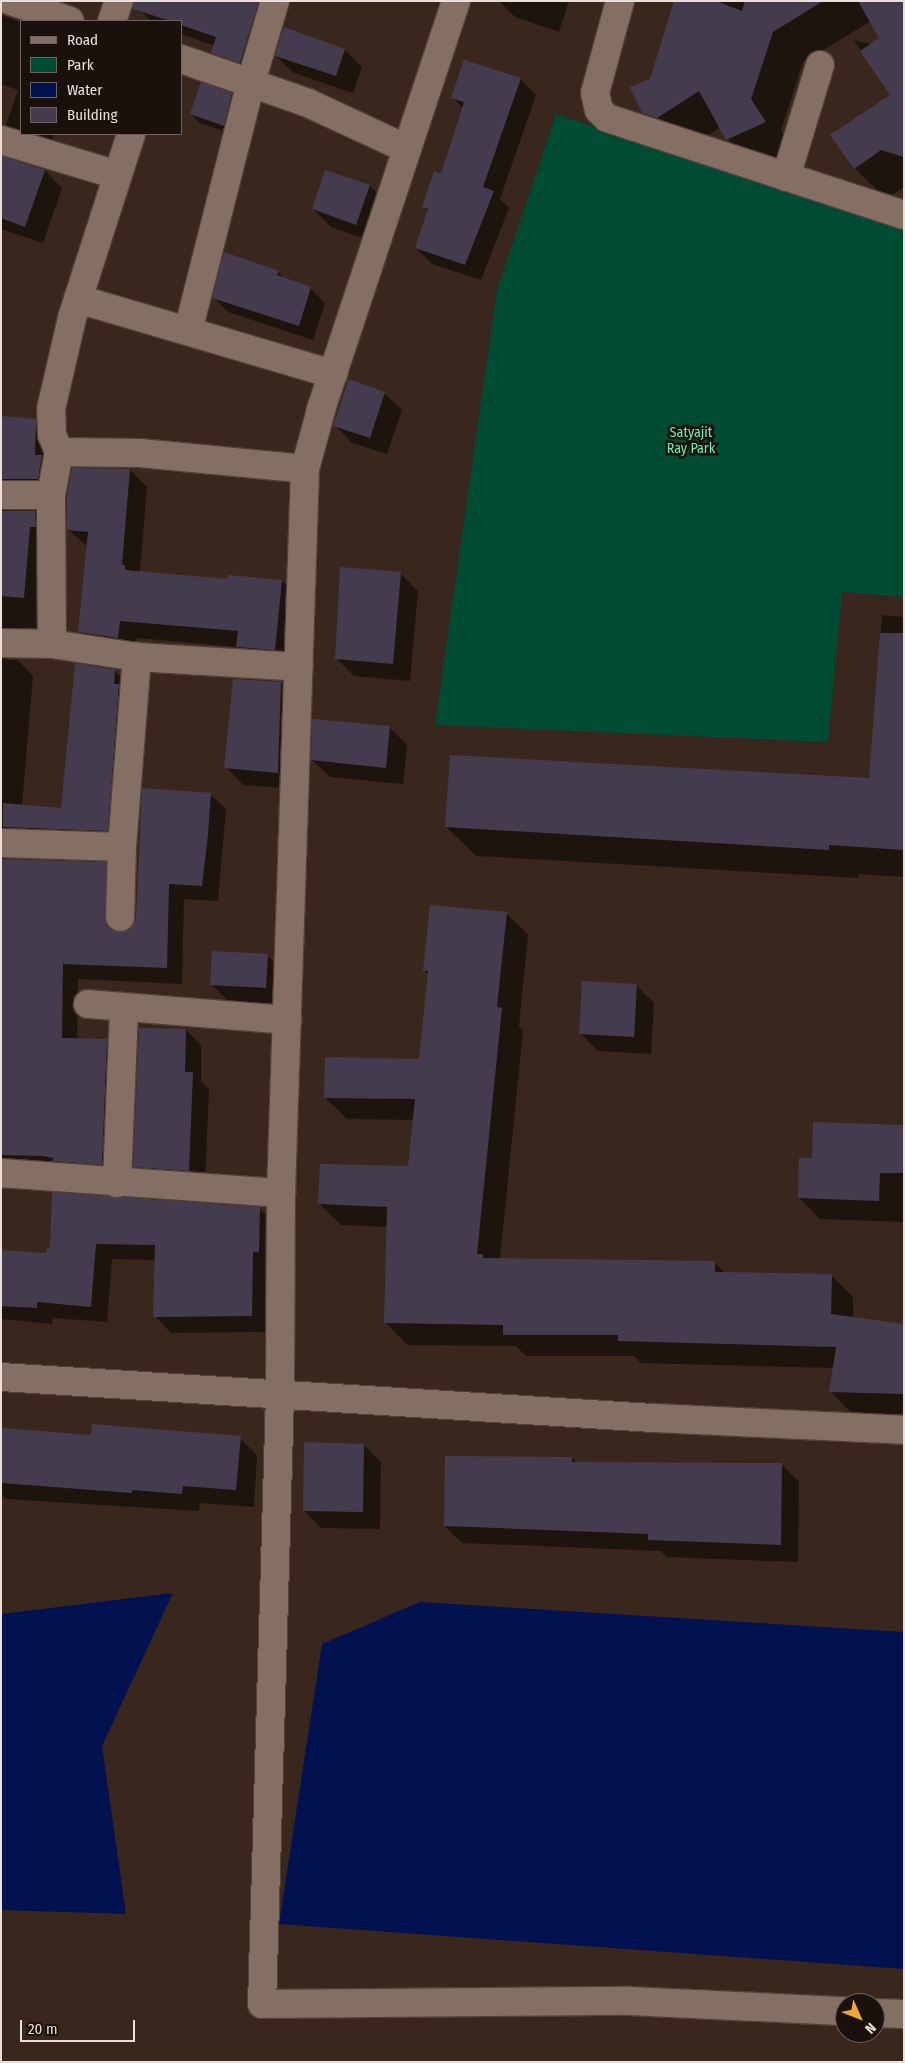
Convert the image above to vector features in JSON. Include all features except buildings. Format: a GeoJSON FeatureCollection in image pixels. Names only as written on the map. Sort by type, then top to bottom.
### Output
{"type":"FeatureCollection","features":[{"type":"Feature","properties":{"kind":"street"},"geometry":{"type":"LineString","coordinates":[[11,1],[67,20]]}},
{"type":"Feature","properties":{"kind":"street"},"geometry":{"type":"LineString","coordinates":[[112,20],[119,1]]}},
{"type":"Feature","properties":{"kind":"street"},"geometry":{"type":"LineString","coordinates":[[188,331],[251,82],[275,1]]}},
{"type":"Feature","properties":{"kind":"street"},"geometry":{"type":"LineString","coordinates":[[456,1],[333,374],[306,469],[282,1194],[280,1395],[262,2004],[629,2001],[835,2011]]}},
{"type":"Feature","properties":{"kind":"street"},"geometry":{"type":"LineString","coordinates":[[620,1],[595,93],[599,110],[607,118],[624,126],[904,215]]}},
{"type":"Feature","properties":{"kind":"street"},"geometry":{"type":"LineString","coordinates":[[182,59],[308,103],[407,150]]}},
{"type":"Feature","properties":{"kind":"street"},"geometry":{"type":"LineString","coordinates":[[786,177],[820,65]]}},
{"type":"Feature","properties":{"kind":"street"},"geometry":{"type":"LineString","coordinates":[[52,644],[51,495],[59,452],[52,435],[51,410],[78,299],[131,135]]}},
{"type":"Feature","properties":{"kind":"street"},"geometry":{"type":"LineString","coordinates":[[1,140],[117,175]]}},
{"type":"Feature","properties":{"kind":"street"},"geometry":{"type":"LineString","coordinates":[[78,299],[333,374]]}},
{"type":"Feature","properties":{"kind":"street"},"geometry":{"type":"LineString","coordinates":[[59,452],[140,453],[306,469]]}},
{"type":"Feature","properties":{"kind":"street"},"geometry":{"type":"LineString","coordinates":[[1,495],[51,495]]}},
{"type":"Feature","properties":{"kind":"street"},"geometry":{"type":"LineString","coordinates":[[1,643],[52,644],[137,657],[299,667]]}},
{"type":"Feature","properties":{"kind":"street"},"geometry":{"type":"LineString","coordinates":[[120,917],[122,847],[137,657]]}},
{"type":"Feature","properties":{"kind":"street"},"geometry":{"type":"LineString","coordinates":[[1,843],[122,847]]}},
{"type":"Feature","properties":{"kind":"street"},"geometry":{"type":"LineString","coordinates":[[88,1004],[287,1020]]}},
{"type":"Feature","properties":{"kind":"street"},"geometry":{"type":"LineString","coordinates":[[117,1182],[124,1007]]}},
{"type":"Feature","properties":{"kind":"street"},"geometry":{"type":"LineString","coordinates":[[1,1173],[282,1194]]}},
{"type":"Feature","properties":{"kind":"street"},"geometry":{"type":"LineString","coordinates":[[1,1377],[280,1395],[904,1430]]}},
{"type":"Feature","properties":{"kind":"street"},"geometry":{"type":"LineString","coordinates":[[885,2013],[904,2014]]}},
{"type":"Feature","properties":{"kind":"green space","name":"Satyajit Ray Park"},"geometry":{"type":"Polygon","coordinates":[[[556,114],[904,231],[904,597],[842,592],[828,742],[435,725],[497,290],[556,114]]]}},
{"type":"Feature","properties":{"kind":"water"},"geometry":{"type":"Polygon","coordinates":[[[173,1593],[102,1746],[126,1914],[1,1910],[1,1614],[173,1593]]]}},
{"type":"Feature","properties":{"kind":"water"},"geometry":{"type":"Polygon","coordinates":[[[420,1602],[904,1632],[904,1969],[279,1924],[322,1644],[420,1602]]]}}]}
